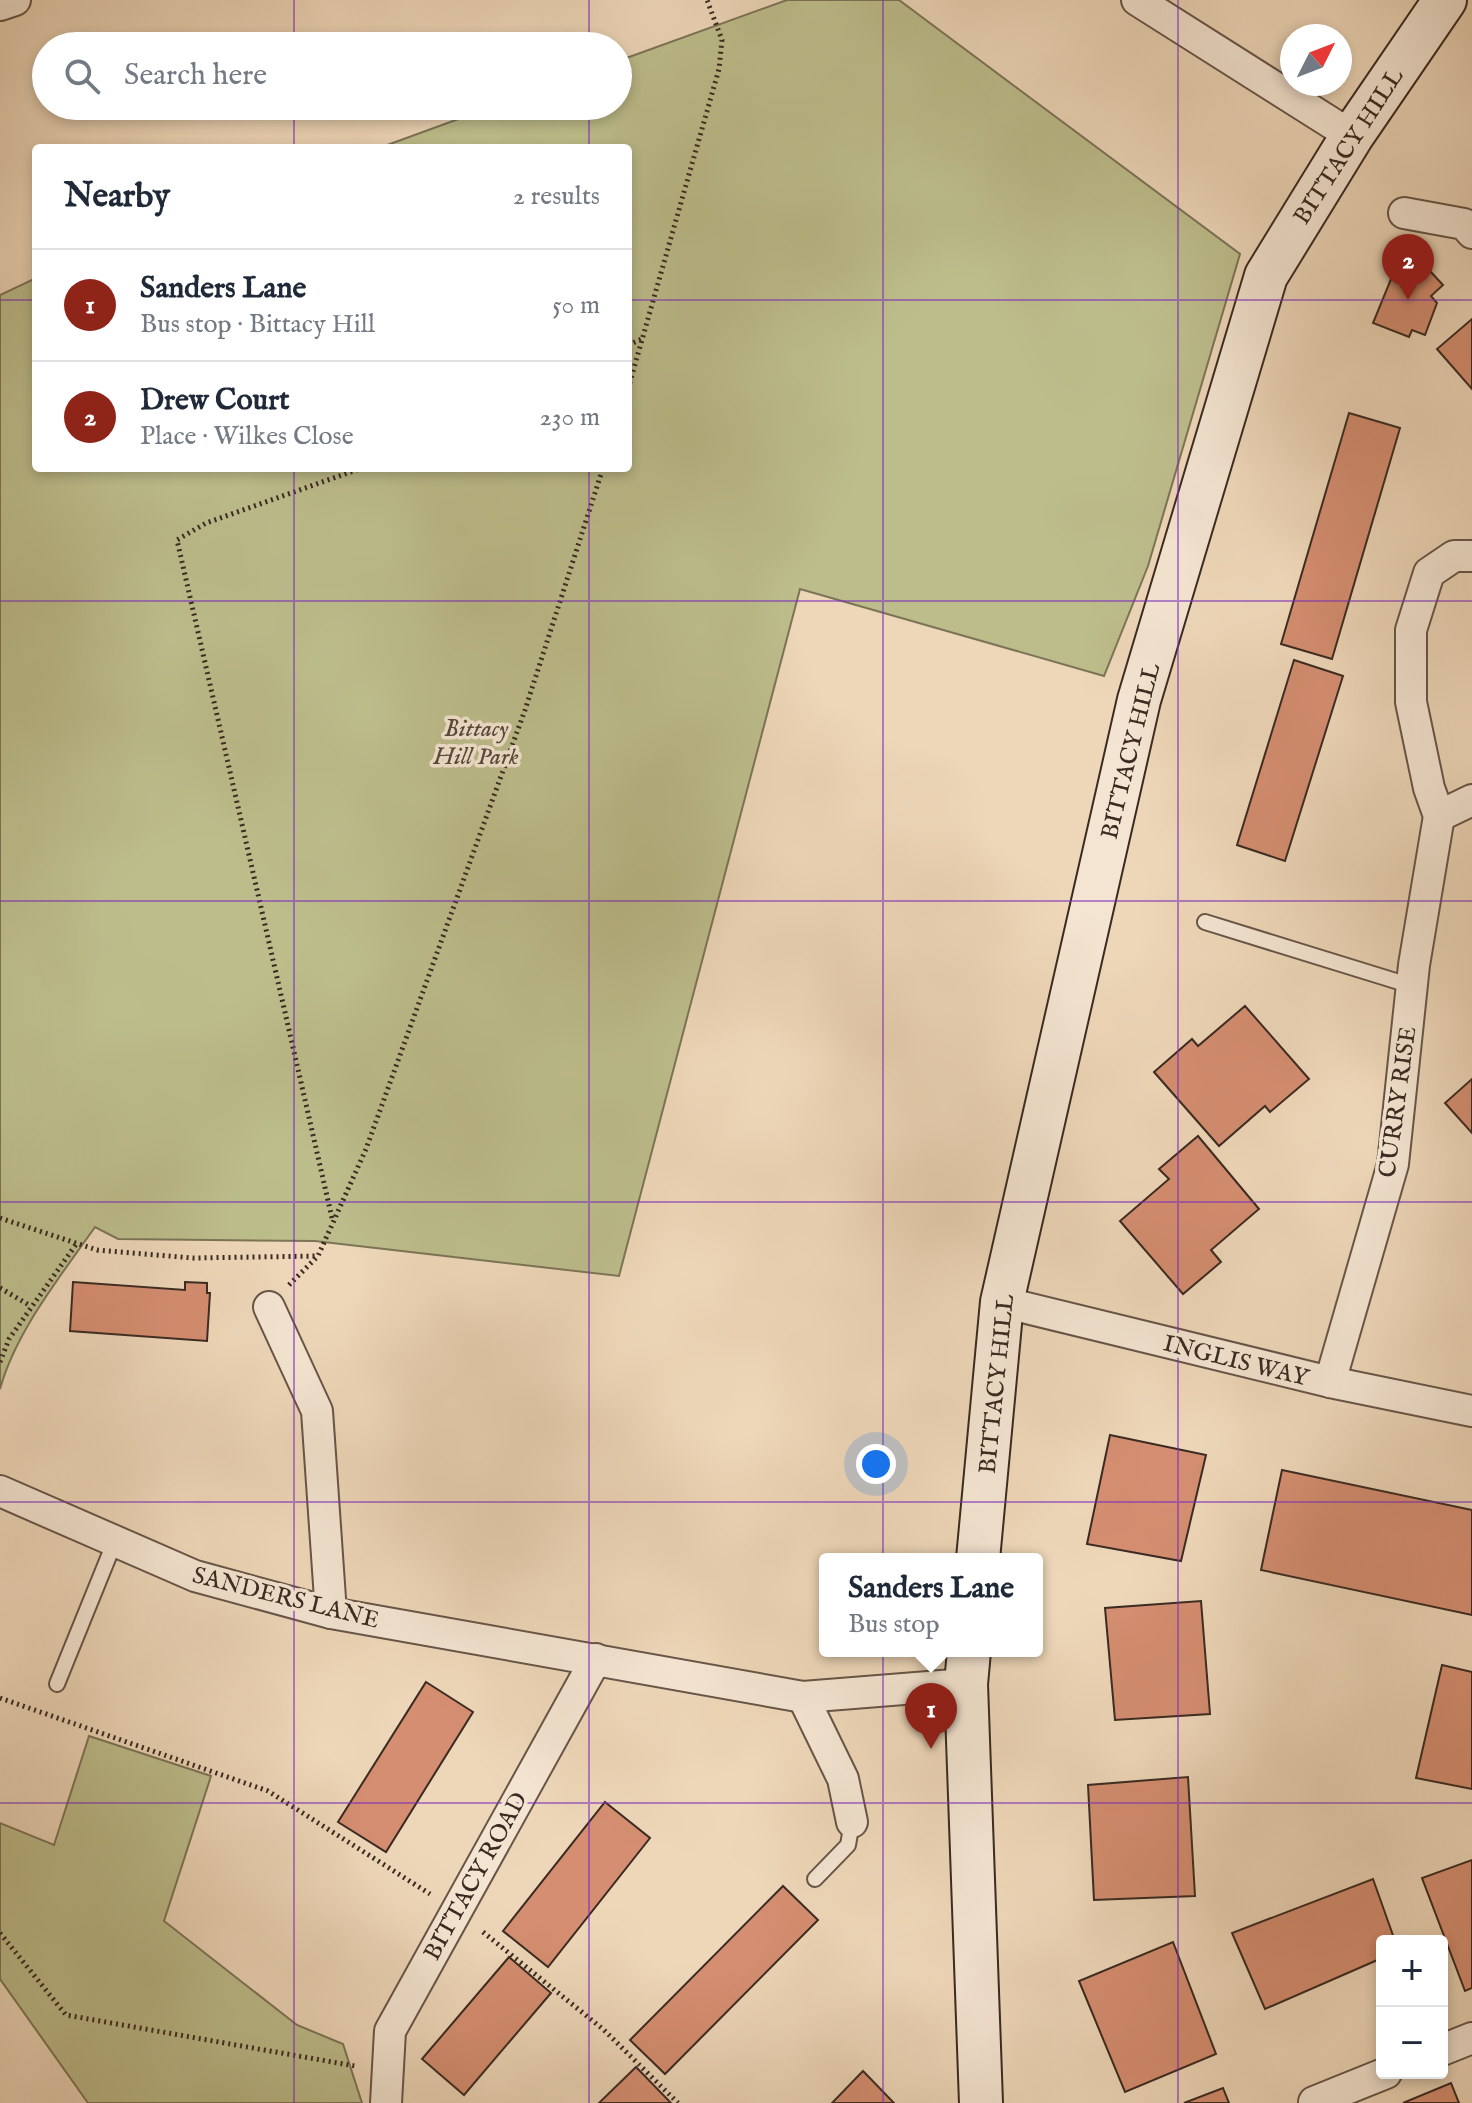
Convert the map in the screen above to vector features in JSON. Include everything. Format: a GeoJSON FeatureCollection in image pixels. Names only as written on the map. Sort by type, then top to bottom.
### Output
{"type":"FeatureCollection","features":[{"type":"Feature","properties":{"kind":"main road","name":"BITTACY HILL"},"geometry":{"type":"LineString","coordinates":[[979,1553],[1002,1302],[1139,700],[1266,276],[1352,136],[1445,0]]}},
{"type":"Feature","properties":{"kind":"main road"},"geometry":{"type":"LineString","coordinates":[[967,1668],[981,2103]]}},
{"type":"Feature","properties":{"kind":"street"},"geometry":{"type":"LineString","coordinates":[[0,5],[15,0]]}},
{"type":"Feature","properties":{"kind":"street"},"geometry":{"type":"LineString","coordinates":[[1137,0],[1352,136]]}},
{"type":"Feature","properties":{"kind":"street"},"geometry":{"type":"LineString","coordinates":[[1404,213],[1464,224],[1472,233]]}},
{"type":"Feature","properties":{"kind":"street","name":"CURRY RISE"},"geometry":{"type":"LineString","coordinates":[[1330,1382],[1393,1164],[1412,986],[1439,816],[1429,788],[1411,702],[1411,630],[1429,573],[1454,556],[1472,556]]}},
{"type":"Feature","properties":{"kind":"street"},"geometry":{"type":"LineString","coordinates":[[1439,816],[1472,800]]}},
{"type":"Feature","properties":{"kind":"street","name":"INGLIS WAY"},"geometry":{"type":"LineString","coordinates":[[1002,1302],[1330,1382],[1472,1411]]}},
{"type":"Feature","properties":{"kind":"street"},"geometry":{"type":"LineString","coordinates":[[269,1307],[317,1411],[331,1613]]}},
{"type":"Feature","properties":{"kind":"street","name":"SANDERS LANE"},"geometry":{"type":"LineString","coordinates":[[0,1491],[195,1576],[331,1613],[803,1697],[967,1668]]}},
{"type":"Feature","properties":{"kind":"street","name":"BITTACY ROAD"},"geometry":{"type":"LineString","coordinates":[[386,2103],[390,2031],[596,1659]]}},
{"type":"Feature","properties":{"kind":"street"},"geometry":{"type":"LineString","coordinates":[[803,1697],[843,1779],[852,1822]]}},
{"type":"Feature","properties":{"kind":"street"},"geometry":{"type":"LineString","coordinates":[[1448,2048],[1472,2038]]}},
{"type":"Feature","properties":{"kind":"street"},"geometry":{"type":"LineString","coordinates":[[1314,2102],[1376,2077]]}},
{"type":"Feature","properties":{"kind":"lane"},"geometry":{"type":"LineString","coordinates":[[1205,922],[1412,986]]}},
{"type":"Feature","properties":{"kind":"lane"},"geometry":{"type":"LineString","coordinates":[[57,1684],[115,1541]]}},
{"type":"Feature","properties":{"kind":"lane"},"geometry":{"type":"LineString","coordinates":[[815,1879],[848,1845],[852,1822]]}},
{"type":"Feature","properties":{"kind":"path"},"geometry":{"type":"LineString","coordinates":[[632,377],[719,69],[722,40],[707,0]]}},
{"type":"Feature","properties":{"kind":"path"},"geometry":{"type":"LineString","coordinates":[[632,343],[645,337]]}},
{"type":"Feature","properties":{"kind":"path"},"geometry":{"type":"LineString","coordinates":[[332,1219],[177,540],[206,523],[351,472]]}},
{"type":"Feature","properties":{"kind":"path"},"geometry":{"type":"LineString","coordinates":[[269,1307],[318,1256],[366,1149],[525,710],[602,472]]}},
{"type":"Feature","properties":{"kind":"path"},"geometry":{"type":"LineString","coordinates":[[0,1218],[97,1250],[193,1258],[318,1256]]}},
{"type":"Feature","properties":{"kind":"path"},"geometry":{"type":"LineString","coordinates":[[0,1362],[9,1339],[77,1242]]}},
{"type":"Feature","properties":{"kind":"path"},"geometry":{"type":"LineString","coordinates":[[0,1288],[31,1306]]}},
{"type":"Feature","properties":{"kind":"path"},"geometry":{"type":"LineString","coordinates":[[0,1698],[268,1791],[455,1910],[604,2030],[678,2103]]}},
{"type":"Feature","properties":{"kind":"path"},"geometry":{"type":"LineString","coordinates":[[0,1933],[66,2015],[388,2072]]}},
{"type":"Feature","properties":{"kind":"green space","name":"Bittacy Hill Park"},"geometry":{"type":"Polygon","coordinates":[[[787,0],[899,0],[1240,254],[1148,566],[1104,676],[800,589],[619,1276],[315,1241],[118,1239],[95,1227],[28,1325],[7,1367],[0,1389],[0,295],[32,280],[32,472],[632,472],[632,144],[390,144],[456,120],[632,120],[632,56],[787,0]]]}},
{"type":"Feature","properties":{"kind":"green space"},"geometry":{"type":"Polygon","coordinates":[[[89,1736],[211,1776],[164,1921],[297,2025],[343,2044],[362,2103],[88,2103],[0,1979],[0,1823],[54,1845],[89,1736]]]}},
{"type":"Feature","properties":{"kind":"building"},"geometry":{"type":"Polygon","coordinates":[[[1416,256],[1443,285],[1431,296],[1437,303],[1425,335],[1412,330],[1409,337],[1373,323],[1391,279],[1416,256]]]}},
{"type":"Feature","properties":{"kind":"building"},"geometry":{"type":"Polygon","coordinates":[[[1472,319],[1472,389],[1437,349],[1472,319]]]}},
{"type":"Feature","properties":{"kind":"building"},"geometry":{"type":"Polygon","coordinates":[[[1349,413],[1400,428],[1332,659],[1281,644],[1349,413]]]}},
{"type":"Feature","properties":{"kind":"building"},"geometry":{"type":"Polygon","coordinates":[[[1294,660],[1343,676],[1285,861],[1237,845],[1294,660]]]}},
{"type":"Feature","properties":{"kind":"building"},"geometry":{"type":"Polygon","coordinates":[[[1245,1006],[1309,1079],[1270,1112],[1265,1106],[1219,1146],[1154,1072],[1192,1039],[1198,1046],[1245,1006]]]}},
{"type":"Feature","properties":{"kind":"building"},"geometry":{"type":"Polygon","coordinates":[[[1472,1079],[1472,1133],[1445,1103],[1472,1079]]]}},
{"type":"Feature","properties":{"kind":"building"},"geometry":{"type":"Polygon","coordinates":[[[1198,1136],[1259,1209],[1211,1250],[1221,1262],[1183,1294],[1120,1221],[1169,1179],[1159,1169],[1198,1136]]]}},
{"type":"Feature","properties":{"kind":"building"},"geometry":{"type":"Polygon","coordinates":[[[73,1282],[185,1290],[185,1282],[207,1283],[207,1293],[210,1293],[207,1341],[70,1331],[73,1282]]]}},
{"type":"Feature","properties":{"kind":"building"},"geometry":{"type":"Polygon","coordinates":[[[1110,1435],[1206,1455],[1181,1561],[1087,1544],[1110,1435]]]}},
{"type":"Feature","properties":{"kind":"building"},"geometry":{"type":"Polygon","coordinates":[[[1282,1470],[1472,1510],[1472,1615],[1261,1570],[1282,1470]]]}},
{"type":"Feature","properties":{"kind":"building"},"geometry":{"type":"Polygon","coordinates":[[[1201,1601],[1210,1714],[1115,1720],[1105,1608],[1201,1601]]]}},
{"type":"Feature","properties":{"kind":"building"},"geometry":{"type":"Polygon","coordinates":[[[1442,1665],[1472,1672],[1472,1789],[1416,1778],[1442,1665]]]}},
{"type":"Feature","properties":{"kind":"building"},"geometry":{"type":"Polygon","coordinates":[[[426,1682],[473,1712],[386,1852],[338,1822],[426,1682]]]}},
{"type":"Feature","properties":{"kind":"building"},"geometry":{"type":"Polygon","coordinates":[[[1188,1777],[1195,1896],[1094,1900],[1088,1785],[1188,1777]]]}},
{"type":"Feature","properties":{"kind":"building"},"geometry":{"type":"Polygon","coordinates":[[[605,1802],[650,1838],[548,1967],[503,1931],[605,1802]]]}},
{"type":"Feature","properties":{"kind":"building"},"geometry":{"type":"Polygon","coordinates":[[[1472,1860],[1472,1988],[1465,1991],[1448,1946],[1448,1935],[1444,1935],[1422,1878],[1472,1860]]]}},
{"type":"Feature","properties":{"kind":"building"},"geometry":{"type":"Polygon","coordinates":[[[1373,1879],[1393,1935],[1376,1935],[1376,1961],[1265,2009],[1232,1933],[1373,1879]]]}},
{"type":"Feature","properties":{"kind":"building"},"geometry":{"type":"Polygon","coordinates":[[[783,1886],[818,1920],[665,2074],[630,2040],[783,1886]]]}},
{"type":"Feature","properties":{"kind":"building"},"geometry":{"type":"Polygon","coordinates":[[[1173,1942],[1216,2054],[1125,2092],[1079,1981],[1173,1942]]]}},
{"type":"Feature","properties":{"kind":"building"},"geometry":{"type":"Polygon","coordinates":[[[509,1957],[551,1993],[464,2095],[422,2059],[509,1957]]]}},
{"type":"Feature","properties":{"kind":"building"},"geometry":{"type":"Polygon","coordinates":[[[636,2067],[671,2103],[599,2103],[636,2067]]]}},
{"type":"Feature","properties":{"kind":"building"},"geometry":{"type":"Polygon","coordinates":[[[863,2071],[894,2103],[832,2103],[863,2071]]]}},
{"type":"Feature","properties":{"kind":"building"},"geometry":{"type":"Polygon","coordinates":[[[1451,2083],[1459,2103],[1403,2103],[1451,2083]]]}},
{"type":"Feature","properties":{"kind":"building"},"geometry":{"type":"Polygon","coordinates":[[[1223,2088],[1229,2103],[1184,2103],[1223,2088]]]}},
{"type":"Feature","properties":{"kind":"place","name":"Drew Court"},"geometry":{"type":"Point","coordinates":[1408,300]}},
{"type":"Feature","properties":{"kind":"place","name":"Sanders Lane"},"geometry":{"type":"Point","coordinates":[931,1749]}}]}
